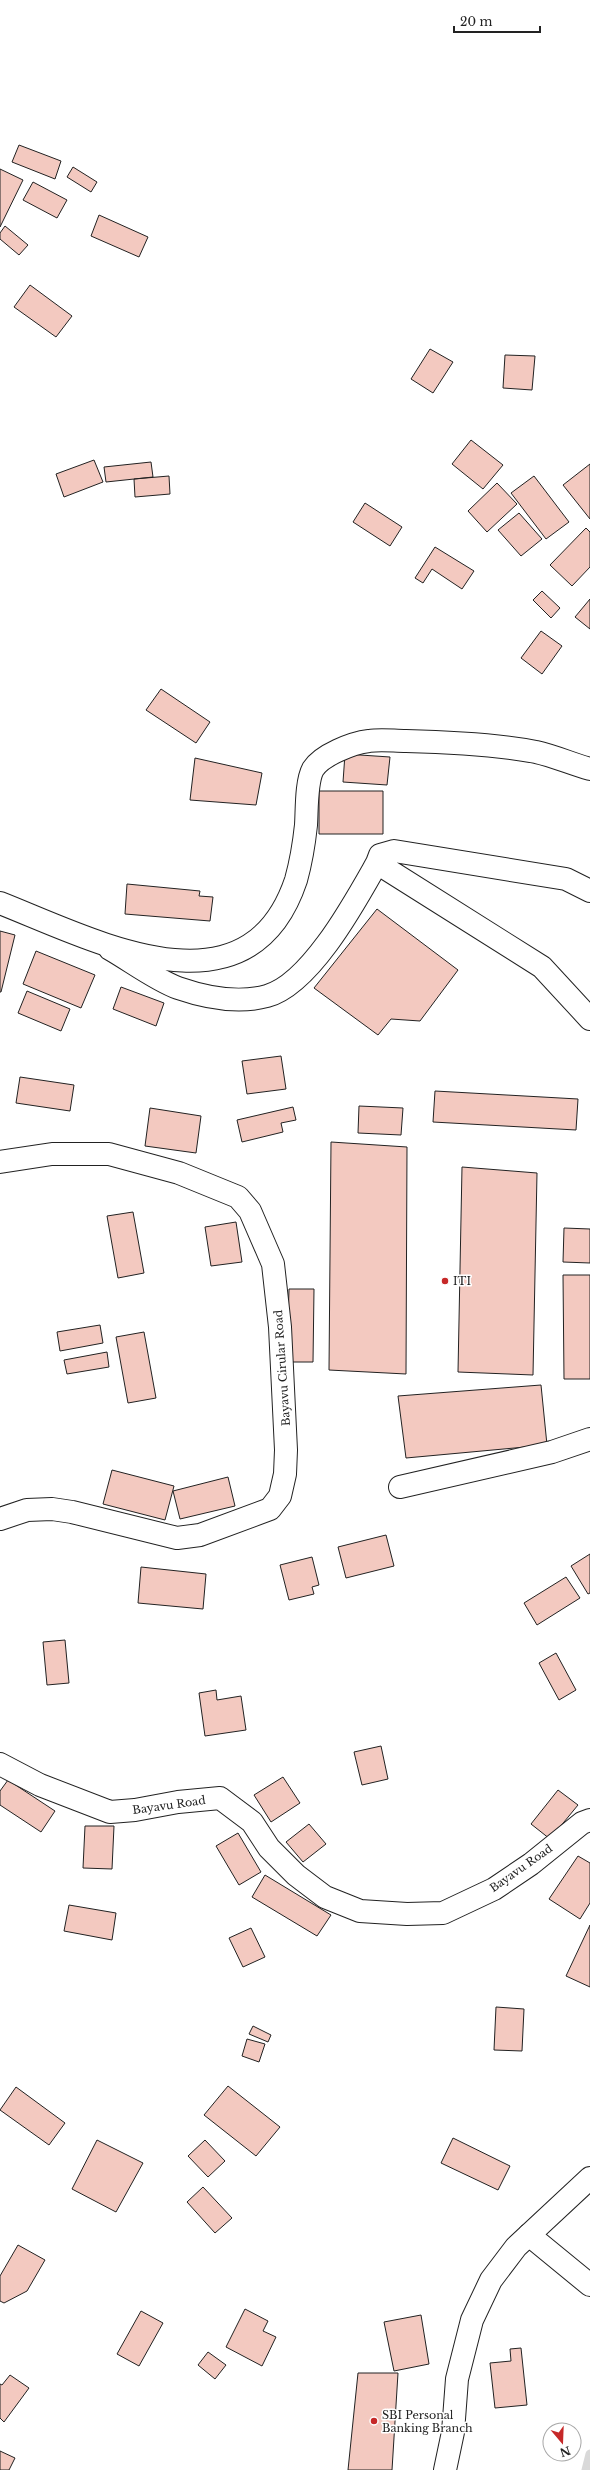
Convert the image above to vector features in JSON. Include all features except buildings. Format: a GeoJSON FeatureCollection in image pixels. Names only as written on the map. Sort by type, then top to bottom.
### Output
{"type":"FeatureCollection","features":[{"type":"Feature","properties":{"kind":"main road"},"geometry":{"type":"LineString","coordinates":[[0,903],[105,945],[172,961],[210,961],[236,953],[265,934],[290,897],[301,862],[308,793],[314,769],[338,748],[368,741],[446,742],[537,752],[590,769]]}},
{"type":"Feature","properties":{"kind":"main road"},"geometry":{"type":"LineString","coordinates":[[105,945],[177,988],[224,1001],[268,996],[288,984],[318,953],[344,920],[377,863],[380,855],[394,851],[566,879],[590,891]]}},
{"type":"Feature","properties":{"kind":"main road"},"geometry":{"type":"LineString","coordinates":[[377,863],[542,967],[590,1019]]}},
{"type":"Feature","properties":{"kind":"main road","name":"Bayavu Cirular Road"},"geometry":{"type":"LineString","coordinates":[[0,1162],[52,1154],[109,1154],[178,1173],[238,1197],[250,1212],[273,1264],[280,1327],[286,1450],[285,1474],[280,1496],[270,1509],[200,1535],[177,1538],[72,1512],[52,1509],[28,1510],[0,1519]]}},
{"type":"Feature","properties":{"kind":"main road"},"geometry":{"type":"LineString","coordinates":[[400,1487],[552,1452],[590,1439]]}},
{"type":"Feature","properties":{"kind":"main road","name":"Bayavu Road"},"geometry":{"type":"LineString","coordinates":[[0,1764],[59,1793],[110,1812],[136,1810],[178,1802],[220,1798],[252,1822],[269,1848],[296,1875],[325,1897],[360,1911],[406,1914],[443,1913],[494,1889],[531,1864],[582,1823],[590,1820]]}},
{"type":"Feature","properties":{"kind":"main road"},"geometry":{"type":"LineString","coordinates":[[445,2470],[453,2432],[457,2379],[472,2320],[491,2280],[516,2248],[590,2178]]}},
{"type":"Feature","properties":{"kind":"main road"},"geometry":{"type":"LineString","coordinates":[[529,2235],[590,2285]]}},
{"type":"Feature","properties":{"kind":"waterway"},"geometry":{"type":"LineString","coordinates":[[586,2470],[590,2454]]}},
{"type":"Feature","properties":{"kind":"place","name":"ITI"},"geometry":{"type":"Point","coordinates":[445,1281]}},
{"type":"Feature","properties":{"kind":"place","name":"SBI Personal Banking Branch"},"geometry":{"type":"Point","coordinates":[374,2421]}}]}
